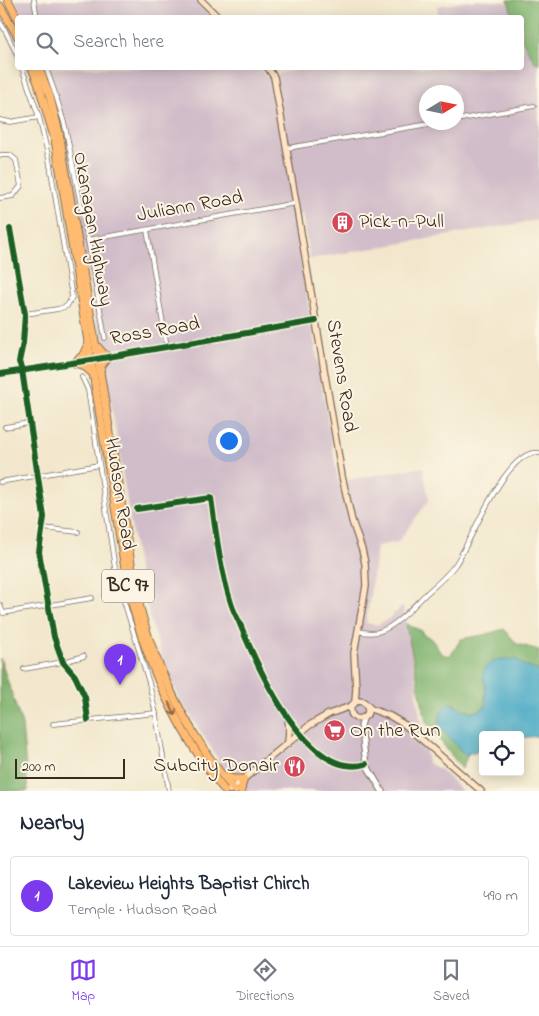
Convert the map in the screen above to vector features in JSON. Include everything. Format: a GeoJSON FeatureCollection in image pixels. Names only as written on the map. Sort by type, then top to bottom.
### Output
{"type":"FeatureCollection","features":[{"type":"Feature","properties":{"kind":"highway"},"geometry":{"type":"LineString","coordinates":[[8,0],[16,15]]}},
{"type":"Feature","properties":{"kind":"highway"},"geometry":{"type":"LineString","coordinates":[[0,6],[15,32]]}},
{"type":"Feature","properties":{"kind":"highway","name":"Okanagan Highway"},"geometry":{"type":"LineString","coordinates":[[33,70],[55,140],[95,360],[128,587],[135,616],[152,666],[169,702],[201,760],[216,780],[230,790]]}},
{"type":"Feature","properties":{"kind":"highway","name":"Okanagan Highway"},"geometry":{"type":"LineString","coordinates":[[40,70],[50,94],[59,132],[92,343]]}},
{"type":"Feature","properties":{"kind":"highway"},"geometry":{"type":"LineString","coordinates":[[92,343],[108,357],[97,373],[83,365],[74,363],[92,343]]}},
{"type":"Feature","properties":{"kind":"highway","name":"Okanagan Highway"},"geometry":{"type":"LineString","coordinates":[[97,373],[140,608],[160,667],[207,756],[223,776],[230,790]]}},
{"type":"Feature","properties":{"kind":"highway"},"geometry":{"type":"LineString","coordinates":[[223,776],[244,779],[242,791]]}},
{"type":"Feature","properties":{"kind":"highway"},"geometry":{"type":"LineString","coordinates":[[216,780],[216,791]]}},
{"type":"Feature","properties":{"kind":"main road"},"geometry":{"type":"LineString","coordinates":[[201,0],[216,15]]}},
{"type":"Feature","properties":{"kind":"main road","name":"Stevens Road"},"geometry":{"type":"LineString","coordinates":[[269,70],[274,77],[287,148],[342,476],[352,521],[365,563],[366,586],[354,653],[356,703]]}},
{"type":"Feature","properties":{"kind":"main road"},"geometry":{"type":"LineString","coordinates":[[352,716],[356,703]]}},
{"type":"Feature","properties":{"kind":"main road"},"geometry":{"type":"LineString","coordinates":[[230,790],[316,721],[356,703],[390,716],[410,729],[442,759],[481,791]]}},
{"type":"Feature","properties":{"kind":"main road"},"geometry":{"type":"LineString","coordinates":[[365,717],[368,710],[367,706]]}},
{"type":"Feature","properties":{"kind":"main road"},"geometry":{"type":"LineString","coordinates":[[324,717],[345,713],[357,719],[376,714],[395,720]]}},
{"type":"Feature","properties":{"kind":"main road"},"geometry":{"type":"LineString","coordinates":[[288,717],[288,743]]}},
{"type":"Feature","properties":{"kind":"street"},"geometry":{"type":"LineString","coordinates":[[34,0],[36,15]]}},
{"type":"Feature","properties":{"kind":"street"},"geometry":{"type":"LineString","coordinates":[[0,22],[15,51]]}},
{"type":"Feature","properties":{"kind":"street"},"geometry":{"type":"LineString","coordinates":[[23,70],[49,159],[72,297],[67,306],[25,314]]}},
{"type":"Feature","properties":{"kind":"street"},"geometry":{"type":"LineString","coordinates":[[47,70],[65,126],[105,338]]}},
{"type":"Feature","properties":{"kind":"street"},"geometry":{"type":"LineString","coordinates":[[464,119],[534,106]]}},
{"type":"Feature","properties":{"kind":"street"},"geometry":{"type":"LineString","coordinates":[[0,120],[10,122],[38,117]]}},
{"type":"Feature","properties":{"kind":"street"},"geometry":{"type":"LineString","coordinates":[[287,148],[419,126]]}},
{"type":"Feature","properties":{"kind":"street"},"geometry":{"type":"LineString","coordinates":[[0,154],[10,155],[16,160],[21,186],[13,196],[0,198]]}},
{"type":"Feature","properties":{"kind":"street","name":"Juliann Road"},"geometry":{"type":"LineString","coordinates":[[88,240],[296,203]]}},
{"type":"Feature","properties":{"kind":"street"},"geometry":{"type":"LineString","coordinates":[[10,229],[25,314],[19,362],[22,370],[44,516],[39,552],[54,637],[63,662],[75,676],[85,697],[88,720]]}},
{"type":"Feature","properties":{"kind":"street"},"geometry":{"type":"LineString","coordinates":[[147,230],[167,347]]}},
{"type":"Feature","properties":{"kind":"street","name":"Ross Road"},"geometry":{"type":"LineString","coordinates":[[0,374],[95,360],[316,321]]}},
{"type":"Feature","properties":{"kind":"street","name":"Hudson Road"},"geometry":{"type":"LineString","coordinates":[[82,377],[88,390],[116,575],[149,683],[169,791]]}},
{"type":"Feature","properties":{"kind":"street"},"geometry":{"type":"LineString","coordinates":[[4,427],[29,423]]}},
{"type":"Feature","properties":{"kind":"street"},"geometry":{"type":"LineString","coordinates":[[358,631],[373,633],[388,628],[450,572],[458,561],[490,498],[501,482],[524,456],[539,453]]}},
{"type":"Feature","properties":{"kind":"street"},"geometry":{"type":"LineString","coordinates":[[0,482],[99,465]]}},
{"type":"Feature","properties":{"kind":"street"},"geometry":{"type":"LineString","coordinates":[[138,509],[211,498],[222,565],[231,604],[261,672],[288,717],[317,751],[328,758],[348,766],[366,764]]}},
{"type":"Feature","properties":{"kind":"street"},"geometry":{"type":"LineString","coordinates":[[43,528],[78,532]]}},
{"type":"Feature","properties":{"kind":"street"},"geometry":{"type":"LineString","coordinates":[[0,605],[3,613],[92,598]]}},
{"type":"Feature","properties":{"kind":"street"},"geometry":{"type":"LineString","coordinates":[[24,669],[84,656]]}},
{"type":"Feature","properties":{"kind":"street"},"geometry":{"type":"LineString","coordinates":[[53,724],[156,713]]}},
{"type":"Feature","properties":{"kind":"street"},"geometry":{"type":"LineString","coordinates":[[352,716],[359,726],[362,738]]}},
{"type":"Feature","properties":{"kind":"street"},"geometry":{"type":"LineString","coordinates":[[365,717],[361,726],[366,764],[382,791]]}},
{"type":"Feature","properties":{"kind":"shaded area"},"geometry":{"type":"Polygon","coordinates":[[[15,0],[194,0],[209,15],[22,15],[15,0]]]}},
{"type":"Feature","properties":{"kind":"shaded area"},"geometry":{"type":"Polygon","coordinates":[[[477,0],[505,2],[510,6],[512,15],[439,15],[437,6],[477,0]]]}},
{"type":"Feature","properties":{"kind":"shaded area"},"geometry":{"type":"Polygon","coordinates":[[[524,43],[539,66],[539,220],[310,259],[302,214],[293,216],[338,480],[423,467],[429,500],[398,542],[377,546],[366,623],[377,625],[388,619],[403,606],[428,763],[440,769],[462,791],[244,791],[222,765],[179,698],[162,657],[149,615],[140,580],[108,384],[62,127],[45,70],[262,70],[266,76],[298,70],[524,70],[524,43]]]}},
{"type":"Feature","properties":{"kind":"green space"},"geometry":{"type":"Polygon","coordinates":[[[508,0],[539,0],[539,64],[535,62],[524,43],[524,15],[512,15],[508,0]]]}},
{"type":"Feature","properties":{"kind":"green space"},"geometry":{"type":"Polygon","coordinates":[[[406,624],[422,631],[422,634],[430,638],[441,653],[447,655],[451,655],[461,639],[504,629],[517,644],[539,650],[539,671],[525,666],[516,659],[486,684],[486,706],[482,709],[474,712],[469,711],[453,703],[439,726],[464,754],[468,754],[462,769],[426,722],[406,624]]]}},
{"type":"Feature","properties":{"kind":"green space"},"geometry":{"type":"Polygon","coordinates":[[[0,658],[22,725],[28,791],[0,791],[0,658]]]}},
{"type":"Feature","properties":{"kind":"water"},"geometry":{"type":"Polygon","coordinates":[[[501,659],[516,659],[525,666],[539,671],[539,736],[524,738],[524,731],[479,731],[479,750],[464,754],[439,726],[441,713],[449,703],[469,712],[478,711],[486,706],[483,674],[486,667],[501,659]]]}},
{"type":"Feature","properties":{"kind":"cycle path"},"geometry":{"type":"LineString","coordinates":[[10,229],[25,314],[23,343],[19,362],[22,370],[44,517],[39,552],[54,637],[63,662],[75,676],[85,697],[88,720]]}},
{"type":"Feature","properties":{"kind":"cycle path"},"geometry":{"type":"LineString","coordinates":[[0,374],[316,321]]}},
{"type":"Feature","properties":{"kind":"cycle path"},"geometry":{"type":"LineString","coordinates":[[137,509],[211,498],[221,564],[232,606],[255,659],[275,697],[299,732],[326,757],[346,765],[366,764]]}},
{"type":"Feature","properties":{"kind":"place","name":"Pick-n-Pull"},"geometry":{"type":"Point","coordinates":[343,222]}},
{"type":"Feature","properties":{"kind":"place","name":"Lakeview Heights Baptist Chirch"},"geometry":{"type":"Point","coordinates":[120,685]}},
{"type":"Feature","properties":{"kind":"place","name":"On the Run"},"geometry":{"type":"Point","coordinates":[334,731]}},
{"type":"Feature","properties":{"kind":"place","name":"Subcity Donair"},"geometry":{"type":"Point","coordinates":[295,766]}}]}
